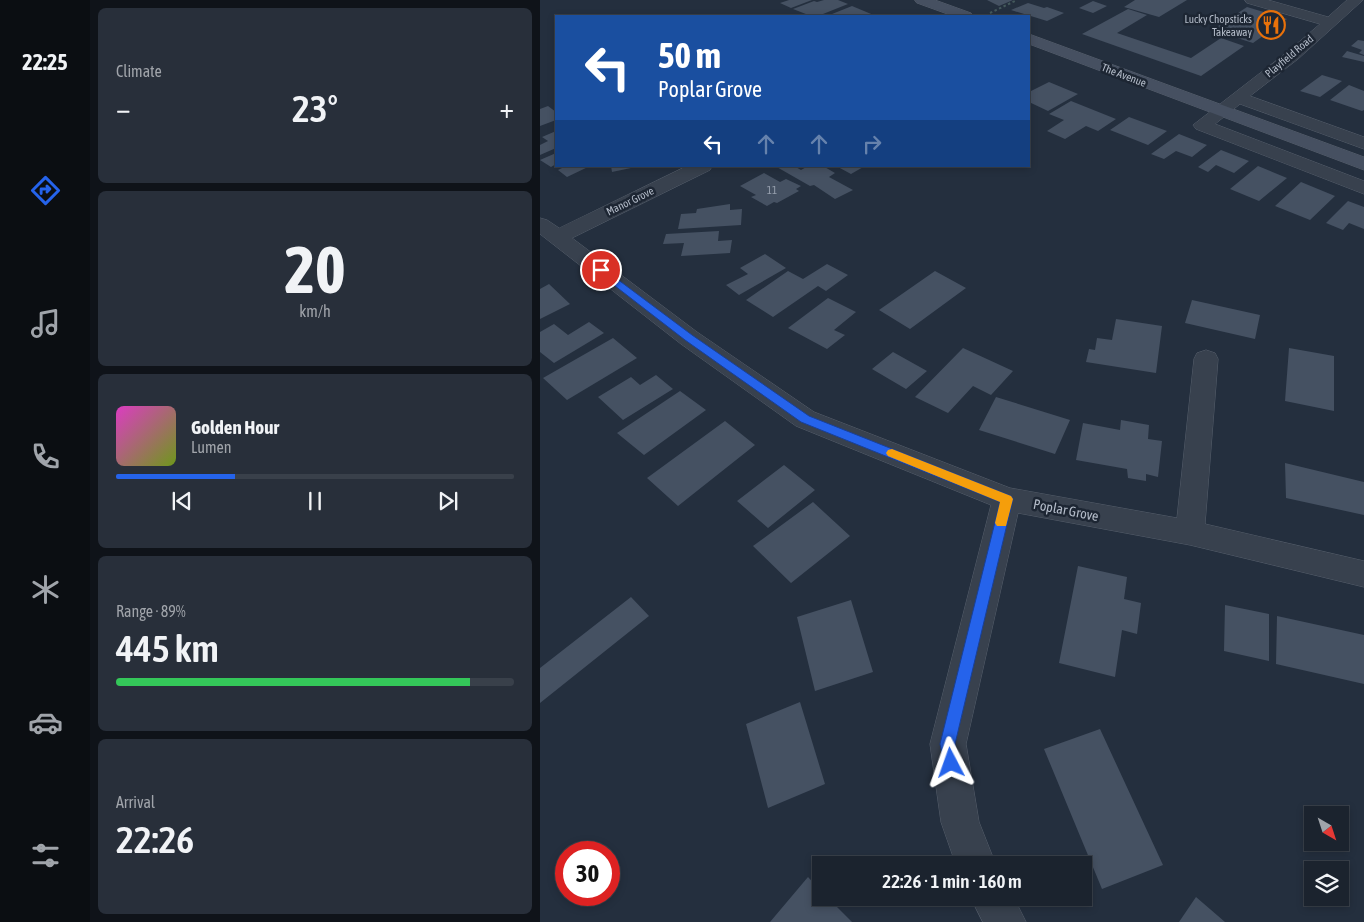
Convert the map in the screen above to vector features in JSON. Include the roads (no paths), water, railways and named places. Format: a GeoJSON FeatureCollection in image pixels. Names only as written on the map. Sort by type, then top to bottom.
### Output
{"type":"FeatureCollection","features":[{"type":"Feature","properties":{"kind":"street"},"geometry":{"type":"LineString","coordinates":[[922,0],[963,15]]}},
{"type":"Feature","properties":{"kind":"street"},"geometry":{"type":"LineString","coordinates":[[1252,0],[1330,22]]}},
{"type":"Feature","properties":{"kind":"street","name":"Playfield Road"},"geometry":{"type":"LineString","coordinates":[[1219,111],[1292,56],[1356,0]]}},
{"type":"Feature","properties":{"kind":"street","name":"The Avenue"},"geometry":{"type":"LineString","coordinates":[[1030,39],[1364,164]]}},
{"type":"Feature","properties":{"kind":"street"},"geometry":{"type":"LineString","coordinates":[[1238,98],[1364,143]]}},
{"type":"Feature","properties":{"kind":"street"},"geometry":{"type":"LineString","coordinates":[[1219,111],[1202,125],[1364,188]]}},
{"type":"Feature","properties":{"kind":"street","name":"Manor Grove"},"geometry":{"type":"LineString","coordinates":[[548,230],[700,167]]}},
{"type":"Feature","properties":{"kind":"street","name":"Poplar Grove"},"geometry":{"type":"LineString","coordinates":[[548,230],[689,338],[805,419],[1007,499],[1190,533],[1364,574]]}},
{"type":"Feature","properties":{"kind":"street"},"geometry":{"type":"LineString","coordinates":[[1190,533],[1206,359]]}},
{"type":"Feature","properties":{"kind":"street"},"geometry":{"type":"LineString","coordinates":[[973,856],[960,822],[948,744],[1007,499]]}},
{"type":"Feature","properties":{"kind":"street"},"geometry":{"type":"LineString","coordinates":[[996,906],[1006,922]]}},
{"type":"Feature","properties":{"kind":"place","name":"Lucky Chopsticks Takeaway"},"geometry":{"type":"Point","coordinates":[1271,25]}}]}
